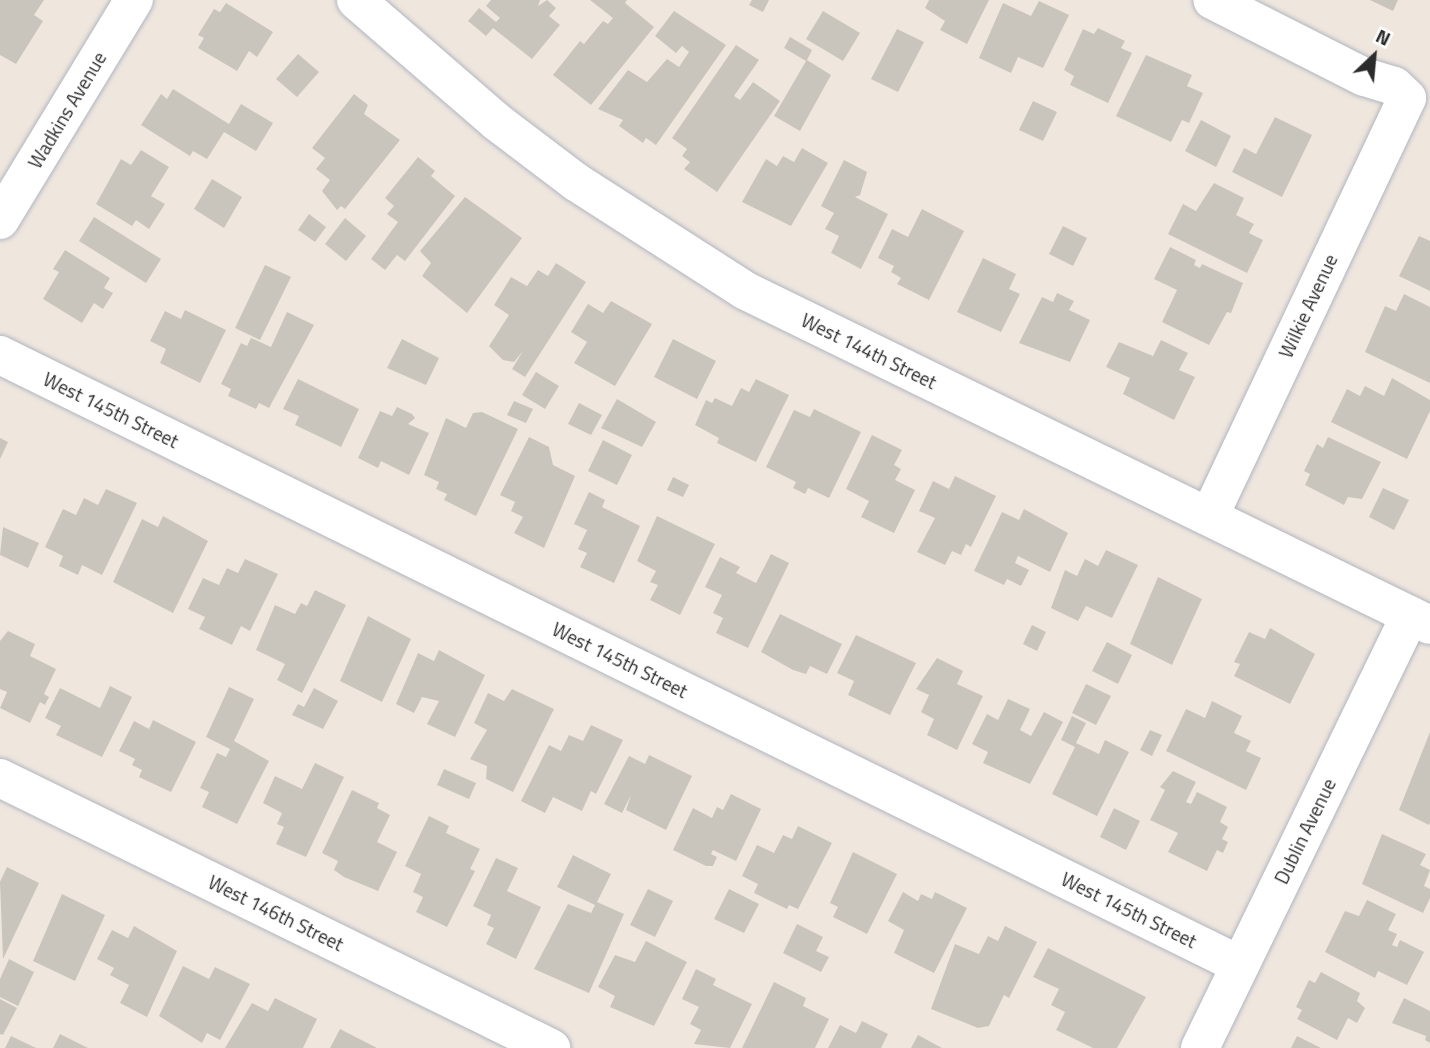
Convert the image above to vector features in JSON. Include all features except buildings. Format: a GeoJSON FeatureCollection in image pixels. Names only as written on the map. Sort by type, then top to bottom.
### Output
{"type":"FeatureCollection","features":[{"type":"Feature","properties":{"kind":"street","name":"Wadkins Avenue"},"geometry":{"type":"LineString","coordinates":[[0,220],[134,0]]}},
{"type":"Feature","properties":{"kind":"street","name":"West 144th Street"},"geometry":{"type":"LineString","coordinates":[[356,0],[497,122],[576,182],[744,290],[1210,515],[1420,620]]}},
{"type":"Feature","properties":{"kind":"street","name":"Wilkie Avenue"},"geometry":{"type":"LineString","coordinates":[[1210,515],[1407,98],[1394,86],[1364,77],[1212,0]]}},
{"type":"Feature","properties":{"kind":"street","name":"West 145th Street"},"geometry":{"type":"LineString","coordinates":[[0,355],[1240,965]]}},
{"type":"Feature","properties":{"kind":"street","name":"Dublin Avenue"},"geometry":{"type":"LineString","coordinates":[[1200,1048],[1240,965],[1420,620]]}},
{"type":"Feature","properties":{"kind":"street","name":"West 146th Street"},"geometry":{"type":"LineString","coordinates":[[0,778],[551,1048]]}}]}
